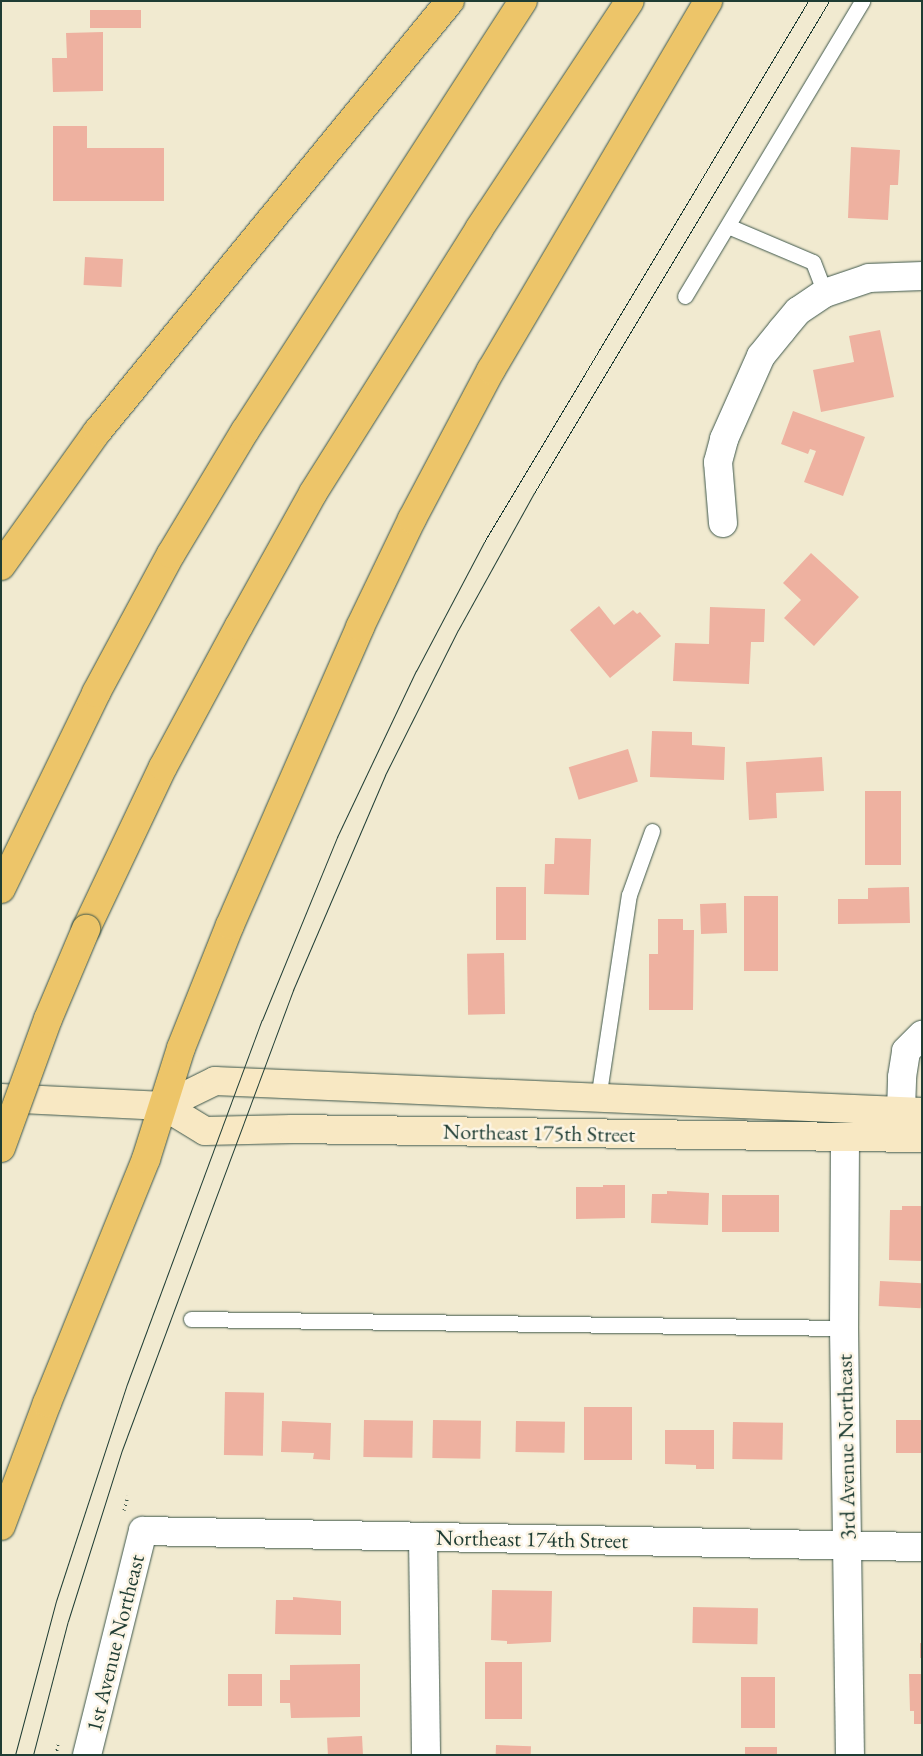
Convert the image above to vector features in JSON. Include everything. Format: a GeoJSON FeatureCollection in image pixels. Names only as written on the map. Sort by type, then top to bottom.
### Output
{"type":"FeatureCollection","features":[{"type":"Feature","properties":{"kind":"highway"},"geometry":{"type":"LineString","coordinates":[[1,566],[97,432],[450,1]]}},
{"type":"Feature","properties":{"kind":"highway"},"geometry":{"type":"LineString","coordinates":[[1,889],[91,702],[171,554],[245,431],[524,1]]}},
{"type":"Feature","properties":{"kind":"highway"},"geometry":{"type":"LineString","coordinates":[[1,1148],[48,1019],[86,929],[163,767],[238,626],[314,494],[479,229],[630,1]]}},
{"type":"Feature","properties":{"kind":"highway"},"geometry":{"type":"LineString","coordinates":[[1,1526],[47,1403],[146,1159],[181,1048],[230,925],[360,627],[412,519],[491,370],[708,1]]}},
{"type":"Feature","properties":{"kind":"main road","name":"Northeast 175th Street"},"geometry":{"type":"LineString","coordinates":[[164,1106],[215,1081],[911,1111]]}},
{"type":"Feature","properties":{"kind":"main road","name":"Northeast 175th Street"},"geometry":{"type":"LineString","coordinates":[[1,1098],[164,1106],[205,1130],[292,1129],[846,1139],[922,1138]]}},
{"type":"Feature","properties":{"kind":"street"},"geometry":{"type":"LineString","coordinates":[[723,522],[718,462],[724,440],[762,356],[798,311],[825,293],[869,278],[922,276]]}},
{"type":"Feature","properties":{"kind":"street"},"geometry":{"type":"LineString","coordinates":[[911,1111],[902,1077],[906,1051],[922,1035]]}},
{"type":"Feature","properties":{"kind":"street","name":"3rd Avenue Northeast"},"geometry":{"type":"LineString","coordinates":[[846,1139],[844,1328],[850,1755]]}},
{"type":"Feature","properties":{"kind":"street","name":"Northeast 174th Street"},"geometry":{"type":"LineString","coordinates":[[143,1532],[847,1544],[922,1547]]}},
{"type":"Feature","properties":{"kind":"street","name":"1st Avenue Northeast"},"geometry":{"type":"LineString","coordinates":[[87,1755],[143,1532]]}},
{"type":"Feature","properties":{"kind":"street"},"geometry":{"type":"LineString","coordinates":[[423,1538],[426,1755]]}},
{"type":"Feature","properties":{"kind":"lane"},"geometry":{"type":"LineString","coordinates":[[685,296],[862,1]]}},
{"type":"Feature","properties":{"kind":"lane"},"geometry":{"type":"LineString","coordinates":[[728,226],[813,262],[825,293]]}},
{"type":"Feature","properties":{"kind":"lane"},"geometry":{"type":"LineString","coordinates":[[598,1099],[629,895],[652,831]]}},
{"type":"Feature","properties":{"kind":"lane"},"geometry":{"type":"LineString","coordinates":[[191,1319],[844,1328]]}},
{"type":"Feature","properties":{"kind":"building"},"geometry":{"type":"Polygon","coordinates":[[[90,10],[141,10],[141,28],[90,28],[90,10]]]}},
{"type":"Feature","properties":{"kind":"building"},"geometry":{"type":"Polygon","coordinates":[[[103,32],[103,91],[53,92],[52,58],[67,58],[66,33],[103,32]]]}},
{"type":"Feature","properties":{"kind":"building"},"geometry":{"type":"Polygon","coordinates":[[[53,126],[87,126],[87,148],[164,148],[164,201],[53,201],[53,126]]]}},
{"type":"Feature","properties":{"kind":"building"},"geometry":{"type":"Polygon","coordinates":[[[851,147],[900,150],[898,185],[890,185],[888,220],[848,218],[851,147]]]}},
{"type":"Feature","properties":{"kind":"building"},"geometry":{"type":"Polygon","coordinates":[[[85,257],[123,259],[121,287],[84,285],[85,257]]]}},
{"type":"Feature","properties":{"kind":"building"},"geometry":{"type":"Polygon","coordinates":[[[880,330],[894,397],[821,412],[813,370],[854,362],[849,336],[880,330]]]}},
{"type":"Feature","properties":{"kind":"building"},"geometry":{"type":"Polygon","coordinates":[[[793,411],[865,437],[843,496],[804,482],[816,451],[810,449],[808,454],[781,444],[793,411]]]}},
{"type":"Feature","properties":{"kind":"building"},"geometry":{"type":"Polygon","coordinates":[[[811,553],[859,597],[814,646],[784,618],[801,600],[783,583],[811,553]]]}},
{"type":"Feature","properties":{"kind":"building"},"geometry":{"type":"Polygon","coordinates":[[[599,606],[614,625],[633,610],[637,614],[640,612],[661,636],[610,678],[570,630],[599,606]]]}},
{"type":"Feature","properties":{"kind":"building"},"geometry":{"type":"Polygon","coordinates":[[[710,607],[765,609],[764,642],[751,642],[749,684],[673,681],[675,643],[709,644],[710,607]]]}},
{"type":"Feature","properties":{"kind":"building"},"geometry":{"type":"Polygon","coordinates":[[[652,731],[692,732],[692,745],[725,747],[724,780],[650,777],[652,731]]]}},
{"type":"Feature","properties":{"kind":"building"},"geometry":{"type":"Polygon","coordinates":[[[628,749],[638,782],[579,800],[569,767],[628,749]]]}},
{"type":"Feature","properties":{"kind":"building"},"geometry":{"type":"Polygon","coordinates":[[[822,757],[824,791],[776,793],[777,818],[749,820],[746,762],[822,757]]]}},
{"type":"Feature","properties":{"kind":"building"},"geometry":{"type":"Polygon","coordinates":[[[865,791],[901,791],[901,865],[865,865],[865,791]]]}},
{"type":"Feature","properties":{"kind":"building"},"geometry":{"type":"Polygon","coordinates":[[[555,838],[591,839],[589,895],[544,894],[545,864],[554,864],[555,838]]]}},
{"type":"Feature","properties":{"kind":"building"},"geometry":{"type":"Polygon","coordinates":[[[496,887],[526,887],[526,940],[496,940],[496,887]]]}},
{"type":"Feature","properties":{"kind":"building"},"geometry":{"type":"Polygon","coordinates":[[[909,887],[910,923],[838,924],[838,899],[868,899],[868,888],[909,887]]]}},
{"type":"Feature","properties":{"kind":"building"},"geometry":{"type":"Polygon","coordinates":[[[744,896],[778,896],[778,971],[744,971],[744,896]]]}},
{"type":"Feature","properties":{"kind":"building"},"geometry":{"type":"Polygon","coordinates":[[[726,903],[727,933],[701,934],[700,904],[726,903]]]}},
{"type":"Feature","properties":{"kind":"building"},"geometry":{"type":"Polygon","coordinates":[[[658,919],[683,919],[683,930],[694,930],[693,1010],[649,1010],[649,954],[658,954],[658,919]]]}},
{"type":"Feature","properties":{"kind":"building"},"geometry":{"type":"Polygon","coordinates":[[[504,953],[505,1014],[468,1015],[467,954],[504,953]]]}},
{"type":"Feature","properties":{"kind":"building"},"geometry":{"type":"Polygon","coordinates":[[[603,1185],[625,1185],[625,1218],[576,1219],[576,1187],[603,1187],[603,1185]]]}},
{"type":"Feature","properties":{"kind":"building"},"geometry":{"type":"Polygon","coordinates":[[[667,1191],[709,1193],[708,1225],[651,1223],[652,1194],[667,1194],[667,1191]]]}},
{"type":"Feature","properties":{"kind":"building"},"geometry":{"type":"Polygon","coordinates":[[[722,1195],[779,1195],[779,1232],[722,1232],[722,1195]]]}},
{"type":"Feature","properties":{"kind":"building"},"geometry":{"type":"Polygon","coordinates":[[[902,1206],[922,1206],[922,1261],[889,1260],[890,1210],[902,1210],[902,1206]]]}},
{"type":"Feature","properties":{"kind":"building"},"geometry":{"type":"Polygon","coordinates":[[[880,1281],[922,1283],[921,1308],[879,1306],[880,1281]]]}},
{"type":"Feature","properties":{"kind":"building"},"geometry":{"type":"Polygon","coordinates":[[[225,1392],[264,1393],[263,1456],[224,1455],[225,1392]]]}},
{"type":"Feature","properties":{"kind":"building"},"geometry":{"type":"Polygon","coordinates":[[[584,1407],[632,1407],[632,1460],[584,1460],[584,1407]]]}},
{"type":"Feature","properties":{"kind":"building"},"geometry":{"type":"Polygon","coordinates":[[[364,1420],[413,1421],[412,1458],[363,1457],[364,1420]]]}},
{"type":"Feature","properties":{"kind":"building"},"geometry":{"type":"Polygon","coordinates":[[[433,1420],[481,1421],[480,1459],[432,1458],[433,1420]]]}},
{"type":"Feature","properties":{"kind":"building"},"geometry":{"type":"Polygon","coordinates":[[[896,1420],[922,1420],[922,1453],[896,1453],[896,1420]]]}},
{"type":"Feature","properties":{"kind":"building"},"geometry":{"type":"Polygon","coordinates":[[[282,1421],[331,1423],[330,1460],[313,1459],[314,1453],[281,1452],[282,1421]]]}},
{"type":"Feature","properties":{"kind":"building"},"geometry":{"type":"Polygon","coordinates":[[[516,1421],[565,1422],[564,1453],[515,1452],[516,1421]]]}},
{"type":"Feature","properties":{"kind":"building"},"geometry":{"type":"Polygon","coordinates":[[[733,1422],[783,1423],[782,1460],[732,1459],[733,1422]]]}},
{"type":"Feature","properties":{"kind":"building"},"geometry":{"type":"Polygon","coordinates":[[[665,1430],[714,1430],[714,1469],[696,1469],[696,1465],[665,1464],[665,1430]]]}},
{"type":"Feature","properties":{"kind":"building"},"geometry":{"type":"Polygon","coordinates":[[[492,1590],[552,1591],[551,1642],[507,1644],[507,1641],[491,1640],[492,1590]]]}},
{"type":"Feature","properties":{"kind":"building"},"geometry":{"type":"Polygon","coordinates":[[[293,1597],[341,1601],[341,1635],[275,1634],[276,1600],[293,1600],[293,1597]]]}},
{"type":"Feature","properties":{"kind":"building"},"geometry":{"type":"Polygon","coordinates":[[[693,1607],[758,1608],[757,1644],[692,1643],[693,1607]]]}},
{"type":"Feature","properties":{"kind":"building"},"geometry":{"type":"Polygon","coordinates":[[[920,1643],[922,1643],[922,1658],[920,1658],[920,1643]]]}},
{"type":"Feature","properties":{"kind":"building"},"geometry":{"type":"Polygon","coordinates":[[[485,1662],[522,1662],[522,1719],[485,1719],[485,1662]]]}},
{"type":"Feature","properties":{"kind":"building"},"geometry":{"type":"Polygon","coordinates":[[[360,1664],[360,1717],[291,1718],[290,1703],[280,1703],[280,1680],[290,1680],[290,1665],[360,1664]]]}},
{"type":"Feature","properties":{"kind":"building"},"geometry":{"type":"Polygon","coordinates":[[[228,1674],[262,1674],[262,1706],[228,1706],[228,1674]]]}},
{"type":"Feature","properties":{"kind":"building"},"geometry":{"type":"Polygon","coordinates":[[[909,1674],[922,1674],[922,1724],[914,1724],[914,1711],[910,1711],[909,1674]]]}},
{"type":"Feature","properties":{"kind":"building"},"geometry":{"type":"Polygon","coordinates":[[[741,1677],[775,1677],[775,1728],[741,1728],[741,1677]]]}},
{"type":"Feature","properties":{"kind":"building"},"geometry":{"type":"Polygon","coordinates":[[[362,1736],[363,1755],[328,1755],[327,1738],[362,1736]]]}},
{"type":"Feature","properties":{"kind":"building"},"geometry":{"type":"Polygon","coordinates":[[[496,1745],[531,1746],[531,1755],[496,1755],[496,1745]]]}},
{"type":"Feature","properties":{"kind":"building"},"geometry":{"type":"Polygon","coordinates":[[[745,1747],[777,1747],[777,1755],[745,1755],[745,1747]]]}},
{"type":"Feature","properties":{"kind":"tram line"},"geometry":{"type":"LineString","coordinates":[[15,1755],[56,1601],[127,1384],[262,1020],[337,837],[416,671],[484,542],[808,1]]}},
{"type":"Feature","properties":{"kind":"tram line"},"geometry":{"type":"LineString","coordinates":[[33,1755],[68,1621],[122,1450],[293,990],[385,775],[458,630],[534,493],[829,1]]}}]}
